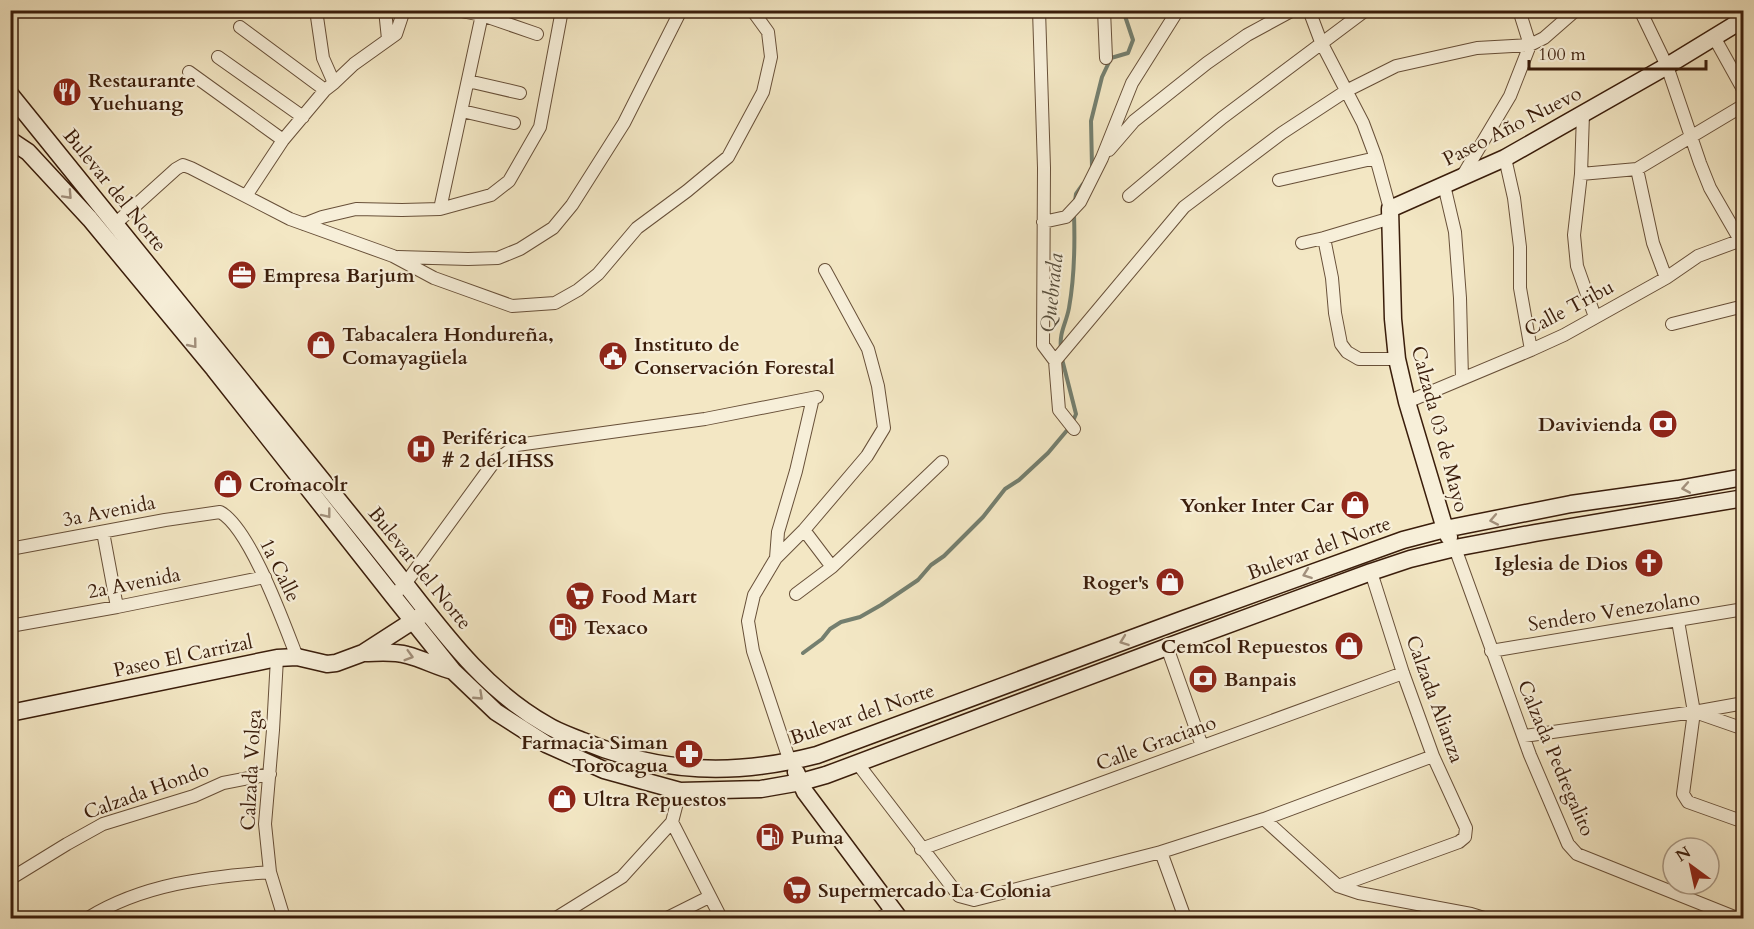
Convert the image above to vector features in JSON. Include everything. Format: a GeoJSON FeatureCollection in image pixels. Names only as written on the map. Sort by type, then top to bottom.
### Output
{"type":"FeatureCollection","features":[{"type":"Feature","properties":{"kind":"main road","name":"Paseo Año Nuevo"},"geometry":{"type":"LineString","coordinates":[[1391,214],[1462,176],[1505,158],[1667,66],[1743,19]]}},
{"type":"Feature","properties":{"kind":"main road","name":"Bulevar del Norte"},"geometry":{"type":"LineString","coordinates":[[10,94],[405,584],[420,617],[453,671],[496,712],[546,744],[604,770],[680,791],[761,789],[801,782],[858,764],[1167,646],[1410,559],[1455,548],[1743,498]]}},
{"type":"Feature","properties":{"kind":"main road","name":"Bulevar del Norte"},"geometry":{"type":"LineString","coordinates":[[10,140],[27,152],[90,219],[214,369],[393,596],[420,617],[506,698],[549,726],[606,750],[665,766],[756,768],[817,755],[1403,540],[1445,529],[1571,504],[1743,477]]}},
{"type":"Feature","properties":{"kind":"main road","name":"Calzada 03 de Mayo"},"geometry":{"type":"LineString","coordinates":[[1391,214],[1392,285],[1397,359],[1407,402],[1445,529],[1455,548]]}},
{"type":"Feature","properties":{"kind":"main road","name":"Paseo El Carrizal"},"geometry":{"type":"LineString","coordinates":[[10,713],[277,658],[297,657],[327,664],[336,663],[363,653],[420,617]]}},
{"type":"Feature","properties":{"kind":"main road","name":"Paseo El Carrizal"},"geometry":{"type":"LineString","coordinates":[[363,653],[392,652],[410,655],[453,671]]}},
{"type":"Feature","properties":{"kind":"main road"},"geometry":{"type":"LineString","coordinates":[[790,762],[805,792],[891,916]]}},
{"type":"Feature","properties":{"kind":"street"},"geometry":{"type":"LineString","coordinates":[[316,10],[329,87]]}},
{"type":"Feature","properties":{"kind":"street"},"geometry":{"type":"LineString","coordinates":[[385,10],[388,39]]}},
{"type":"Feature","properties":{"kind":"street"},"geometry":{"type":"LineString","coordinates":[[246,196],[283,140],[329,87],[354,64],[396,34],[404,10]]}},
{"type":"Feature","properties":{"kind":"street"},"geometry":{"type":"LineString","coordinates":[[456,10],[483,13],[537,34]]}},
{"type":"Feature","properties":{"kind":"street"},"geometry":{"type":"LineString","coordinates":[[304,224],[356,209],[440,209],[491,195],[509,181],[540,127],[562,10]]}},
{"type":"Feature","properties":{"kind":"street"},"geometry":{"type":"LineString","coordinates":[[393,256],[498,258],[520,249],[553,228],[572,205],[624,123],[681,10]]}},
{"type":"Feature","properties":{"kind":"street"},"geometry":{"type":"LineString","coordinates":[[116,224],[183,165],[304,224],[393,256],[434,278],[512,306],[555,303],[578,290],[598,273],[637,228],[728,157],[764,92],[771,57],[768,32],[752,10]]}},
{"type":"Feature","properties":{"kind":"street"},"geometry":{"type":"LineString","coordinates":[[1039,10],[1044,168],[1043,345],[1060,355]]}},
{"type":"Feature","properties":{"kind":"street"},"geometry":{"type":"LineString","coordinates":[[1104,10],[1106,58]]}},
{"type":"Feature","properties":{"kind":"street"},"geometry":{"type":"LineString","coordinates":[[1043,222],[1066,217],[1080,202],[1102,158],[1132,83],[1178,10]]}},
{"type":"Feature","properties":{"kind":"street"},"geometry":{"type":"LineString","coordinates":[[1102,158],[1134,121],[1199,69],[1247,35],[1293,10]]}},
{"type":"Feature","properties":{"kind":"street","name":"Calzada 03 de Mayo"},"geometry":{"type":"LineString","coordinates":[[1309,10],[1321,42],[1363,123],[1376,158],[1391,214]]}},
{"type":"Feature","properties":{"kind":"street"},"geometry":{"type":"LineString","coordinates":[[1129,196],[1222,117],[1366,10]]}},
{"type":"Feature","properties":{"kind":"street"},"geometry":{"type":"LineString","coordinates":[[1462,176],[1510,96],[1530,45],[1519,10]]}},
{"type":"Feature","properties":{"kind":"street"},"geometry":{"type":"LineString","coordinates":[[1071,426],[1059,410],[1060,355],[1184,207],[1282,133],[1346,91],[1396,66],[1477,48],[1530,45],[1544,38],[1576,10]]}},
{"type":"Feature","properties":{"kind":"street"},"geometry":{"type":"LineString","coordinates":[[1640,10],[1667,66],[1710,188],[1742,239]]}},
{"type":"Feature","properties":{"kind":"street"},"geometry":{"type":"LineString","coordinates":[[440,209],[483,13]]}},
{"type":"Feature","properties":{"kind":"street"},"geometry":{"type":"LineString","coordinates":[[240,27],[329,87]]}},
{"type":"Feature","properties":{"kind":"street"},"geometry":{"type":"LineString","coordinates":[[1713,37],[1743,91]]}},
{"type":"Feature","properties":{"kind":"street"},"geometry":{"type":"LineString","coordinates":[[218,57],[303,117]]}},
{"type":"Feature","properties":{"kind":"street"},"geometry":{"type":"LineString","coordinates":[[189,72],[283,140]]}},
{"type":"Feature","properties":{"kind":"street"},"geometry":{"type":"LineString","coordinates":[[468,81],[520,93]]}},
{"type":"Feature","properties":{"kind":"street"},"geometry":{"type":"LineString","coordinates":[[1581,174],[1637,169],[1743,105]]}},
{"type":"Feature","properties":{"kind":"street"},"geometry":{"type":"LineString","coordinates":[[462,111],[514,123]]}},
{"type":"Feature","properties":{"kind":"street"},"geometry":{"type":"LineString","coordinates":[[1582,114],[1581,174],[1574,235],[1577,266],[1595,317]]}},
{"type":"Feature","properties":{"kind":"street"},"geometry":{"type":"LineString","coordinates":[[1279,180],[1376,158]]}},
{"type":"Feature","properties":{"kind":"street"},"geometry":{"type":"LineString","coordinates":[[1505,158],[1514,198],[1520,247],[1520,288],[1532,351]]}},
{"type":"Feature","properties":{"kind":"street"},"geometry":{"type":"LineString","coordinates":[[1637,169],[1653,243],[1666,278]]}},
{"type":"Feature","properties":{"kind":"street"},"geometry":{"type":"LineString","coordinates":[[1444,185],[1455,232],[1460,298],[1462,379]]}},
{"type":"Feature","properties":{"kind":"street","name":"Paseo Año Nuevo"},"geometry":{"type":"LineString","coordinates":[[1302,243],[1324,238],[1391,214]]}},
{"type":"Feature","properties":{"kind":"street"},"geometry":{"type":"LineString","coordinates":[[1324,238],[1341,344],[1347,352],[1359,359],[1397,359]]}},
{"type":"Feature","properties":{"kind":"street","name":"Calle Tribu"},"geometry":{"type":"LineString","coordinates":[[1407,402],[1532,351],[1666,278],[1698,256],[1742,239]]}},
{"type":"Feature","properties":{"kind":"street"},"geometry":{"type":"LineString","coordinates":[[790,762],[753,651],[748,621],[754,595],[777,558],[867,456],[884,428],[878,386],[868,349],[825,270]]}},
{"type":"Feature","properties":{"kind":"street"},"geometry":{"type":"LineString","coordinates":[[1672,324],[1743,306]]}},
{"type":"Feature","properties":{"kind":"street"},"geometry":{"type":"LineString","coordinates":[[393,596],[405,584],[494,462],[517,445],[705,419],[815,398],[778,532],[777,558]]}},
{"type":"Feature","properties":{"kind":"street"},"geometry":{"type":"LineString","coordinates":[[796,594],[832,567],[942,462]]}},
{"type":"Feature","properties":{"kind":"street","name":"3a Avenida"},"geometry":{"type":"LineString","coordinates":[[10,549],[215,512]]}},
{"type":"Feature","properties":{"kind":"street","name":"1a Calle"},"geometry":{"type":"LineString","coordinates":[[215,512],[220,512],[231,521],[265,577],[297,657]]}},
{"type":"Feature","properties":{"kind":"street"},"geometry":{"type":"LineString","coordinates":[[804,530],[832,567]]}},
{"type":"Feature","properties":{"kind":"street"},"geometry":{"type":"LineString","coordinates":[[103,532],[117,607]]}},
{"type":"Feature","properties":{"kind":"street","name":"Calzada Pedregalito"},"geometry":{"type":"LineString","coordinates":[[1455,548],[1491,651],[1568,844],[1577,854],[1737,918]]}},
{"type":"Feature","properties":{"kind":"street","name":"Calzada Alianza"},"geometry":{"type":"LineString","coordinates":[[1338,886],[1459,842],[1465,837],[1466,828],[1433,756],[1403,673],[1371,572]]}},
{"type":"Feature","properties":{"kind":"street","name":"2a Avenida"},"geometry":{"type":"LineString","coordinates":[[10,626],[265,577]]}},
{"type":"Feature","properties":{"kind":"street","name":"Sendero Venezolano"},"geometry":{"type":"LineString","coordinates":[[1491,651],[1743,609]]}},
{"type":"Feature","properties":{"kind":"street"},"geometry":{"type":"LineString","coordinates":[[1678,621],[1694,712],[1683,794],[1688,802],[1743,822]]}},
{"type":"Feature","properties":{"kind":"street"},"geometry":{"type":"LineString","coordinates":[[1167,646],[1202,746]]}},
{"type":"Feature","properties":{"kind":"street","name":"Calzada Volga"},"geometry":{"type":"LineString","coordinates":[[277,658],[265,824],[270,872],[284,918]]}},
{"type":"Feature","properties":{"kind":"street","name":"Calle Graciano"},"geometry":{"type":"LineString","coordinates":[[921,849],[1403,673]]}},
{"type":"Feature","properties":{"kind":"street"},"geometry":{"type":"LineString","coordinates":[[1524,736],[1743,703]]}},
{"type":"Feature","properties":{"kind":"street"},"geometry":{"type":"LineString","coordinates":[[1694,712],[1743,729]]}},
{"type":"Feature","properties":{"kind":"street"},"geometry":{"type":"LineString","coordinates":[[858,764],[958,896],[974,900],[1161,852],[1264,819],[1433,756]]}},
{"type":"Feature","properties":{"kind":"street","name":"Calzada Hondo"},"geometry":{"type":"LineString","coordinates":[[10,879],[110,821],[194,796],[227,782],[270,774]]}},
{"type":"Feature","properties":{"kind":"street"},"geometry":{"type":"LineString","coordinates":[[556,918],[622,878],[672,822],[680,791]]}},
{"type":"Feature","properties":{"kind":"street"},"geometry":{"type":"LineString","coordinates":[[1264,819],[1338,886],[1359,893],[1484,918]]}},
{"type":"Feature","properties":{"kind":"street"},"geometry":{"type":"LineString","coordinates":[[672,822],[721,918]]}},
{"type":"Feature","properties":{"kind":"street"},"geometry":{"type":"LineString","coordinates":[[1161,852],[1185,918]]}},
{"type":"Feature","properties":{"kind":"street"},"geometry":{"type":"LineString","coordinates":[[87,918],[163,886],[212,876],[270,872]]}},
{"type":"Feature","properties":{"kind":"street"},"geometry":{"type":"LineString","coordinates":[[667,918],[709,897]]}},
{"type":"Feature","properties":{"kind":"street"},"geometry":{"type":"LineString","coordinates":[[273,918],[278,902]]}},
{"type":"Feature","properties":{"kind":"waterway","name":"Quebrada"},"geometry":{"type":"LineString","coordinates":[[1092,167],[1091,121],[1102,77],[1111,58],[1128,53],[1133,40],[1123,10]]}},
{"type":"Feature","properties":{"kind":"waterway","name":"Quebrada"},"geometry":{"type":"LineString","coordinates":[[1075,201],[1076,194],[1083,184]]}},
{"type":"Feature","properties":{"kind":"waterway","name":"Quebrada"},"geometry":{"type":"LineString","coordinates":[[1061,349],[1061,338],[1072,286],[1074,214]]}},
{"type":"Feature","properties":{"kind":"waterway","name":"Quebrada"},"geometry":{"type":"LineString","coordinates":[[1062,359],[1076,414],[1073,421]]}},
{"type":"Feature","properties":{"kind":"waterway","name":"Quebrada"},"geometry":{"type":"LineString","coordinates":[[803,653],[841,622],[860,617],[918,580],[983,517],[1005,489],[1019,480],[1048,453],[1069,428]]}},
{"type":"Feature","properties":{"kind":"place","name":"Restaurante Yuehuang"},"geometry":{"type":"Point","coordinates":[67,92]}},
{"type":"Feature","properties":{"kind":"place","name":"Empresa Barjum"},"geometry":{"type":"Point","coordinates":[242,275]}},
{"type":"Feature","properties":{"kind":"place","name":"Tabacalera Hondureña, Comayagüela"},"geometry":{"type":"Point","coordinates":[321,345]}},
{"type":"Feature","properties":{"kind":"place","name":"Instituto de Conservación Forestal"},"geometry":{"type":"Point","coordinates":[613,356]}},
{"type":"Feature","properties":{"kind":"place","name":"Davivienda"},"geometry":{"type":"Point","coordinates":[1663,424]}},
{"type":"Feature","properties":{"kind":"place","name":"Periférica # 2 del IHSS"},"geometry":{"type":"Point","coordinates":[421,449]}},
{"type":"Feature","properties":{"kind":"place","name":"Cromacolr"},"geometry":{"type":"Point","coordinates":[228,484]}},
{"type":"Feature","properties":{"kind":"place","name":"Yonker Inter Car"},"geometry":{"type":"Point","coordinates":[1355,505]}},
{"type":"Feature","properties":{"kind":"place","name":"Iglesia de Dios"},"geometry":{"type":"Point","coordinates":[1649,563]}},
{"type":"Feature","properties":{"kind":"place","name":"Roger's"},"geometry":{"type":"Point","coordinates":[1170,582]}},
{"type":"Feature","properties":{"kind":"place","name":"Food Mart"},"geometry":{"type":"Point","coordinates":[580,596]}},
{"type":"Feature","properties":{"kind":"place","name":"Texaco"},"geometry":{"type":"Point","coordinates":[563,627]}},
{"type":"Feature","properties":{"kind":"place","name":"Cemcol Repuestos"},"geometry":{"type":"Point","coordinates":[1349,646]}},
{"type":"Feature","properties":{"kind":"place","name":"Banpais"},"geometry":{"type":"Point","coordinates":[1203,679]}},
{"type":"Feature","properties":{"kind":"place","name":"Farmacia Siman Torocagua"},"geometry":{"type":"Point","coordinates":[689,754]}},
{"type":"Feature","properties":{"kind":"place","name":"Ultra Repuestos"},"geometry":{"type":"Point","coordinates":[562,799]}},
{"type":"Feature","properties":{"kind":"place","name":"Puma"},"geometry":{"type":"Point","coordinates":[770,837]}},
{"type":"Feature","properties":{"kind":"place","name":"Supermercado La Colonia"},"geometry":{"type":"Point","coordinates":[797,890]}}]}
